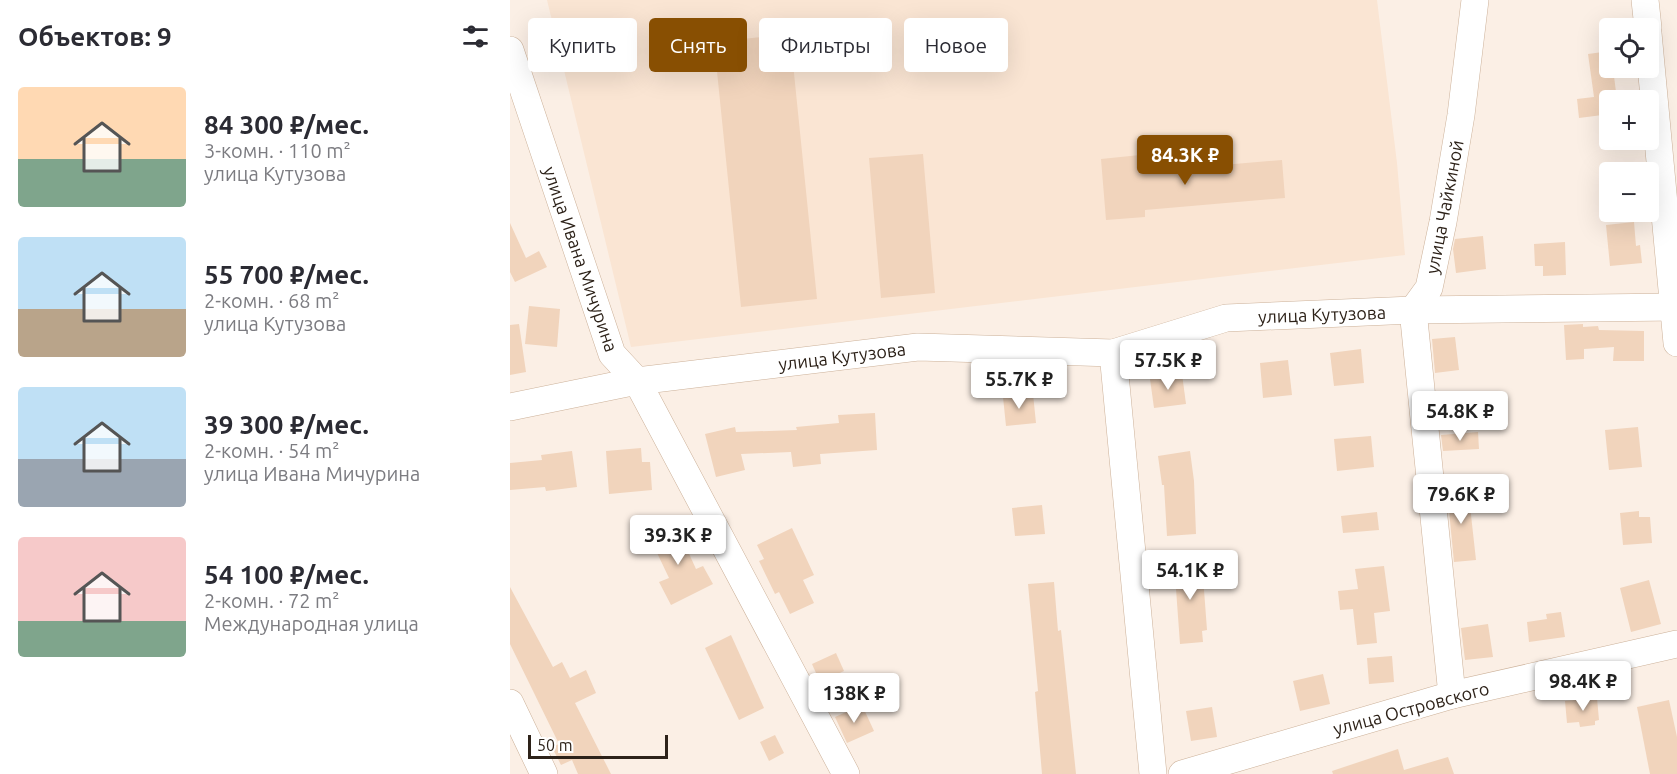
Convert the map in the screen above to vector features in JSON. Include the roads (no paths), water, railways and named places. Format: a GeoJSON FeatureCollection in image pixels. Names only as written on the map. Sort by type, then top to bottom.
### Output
{"type":"FeatureCollection","features":[{"type":"Feature","properties":{"kind":"street","name":"улица Чайкиной"},"geometry":{"type":"LineString","coordinates":[[1413,310],[1429,288],[1443,222],[1461,115],[1475,0]]}},
{"type":"Feature","properties":{"kind":"street"},"geometry":{"type":"LineString","coordinates":[[1646,0],[1647,18]]}},
{"type":"Feature","properties":{"kind":"street","name":"улица Ивана Мичурина"},"geometry":{"type":"LineString","coordinates":[[510,50],[612,354],[637,381],[846,774]]}},
{"type":"Feature","properties":{"kind":"street"},"geometry":{"type":"LineString","coordinates":[[1653,78],[1677,343]]}},
{"type":"Feature","properties":{"kind":"street","name":"улица Кутузова"},"geometry":{"type":"LineString","coordinates":[[510,407],[637,381],[918,347],[1113,353],[1226,318],[1413,310],[1675,307]]}},
{"type":"Feature","properties":{"kind":"street"},"geometry":{"type":"LineString","coordinates":[[1413,310],[1452,695]]}},
{"type":"Feature","properties":{"kind":"street"},"geometry":{"type":"LineString","coordinates":[[1113,353],[1153,774]]}},
{"type":"Feature","properties":{"kind":"street","name":"улица Островского"},"geometry":{"type":"LineString","coordinates":[[1182,774],[1452,695],[1677,644]]}},
{"type":"Feature","properties":{"kind":"street"},"geometry":{"type":"LineString","coordinates":[[510,703],[544,774]]}}]}
